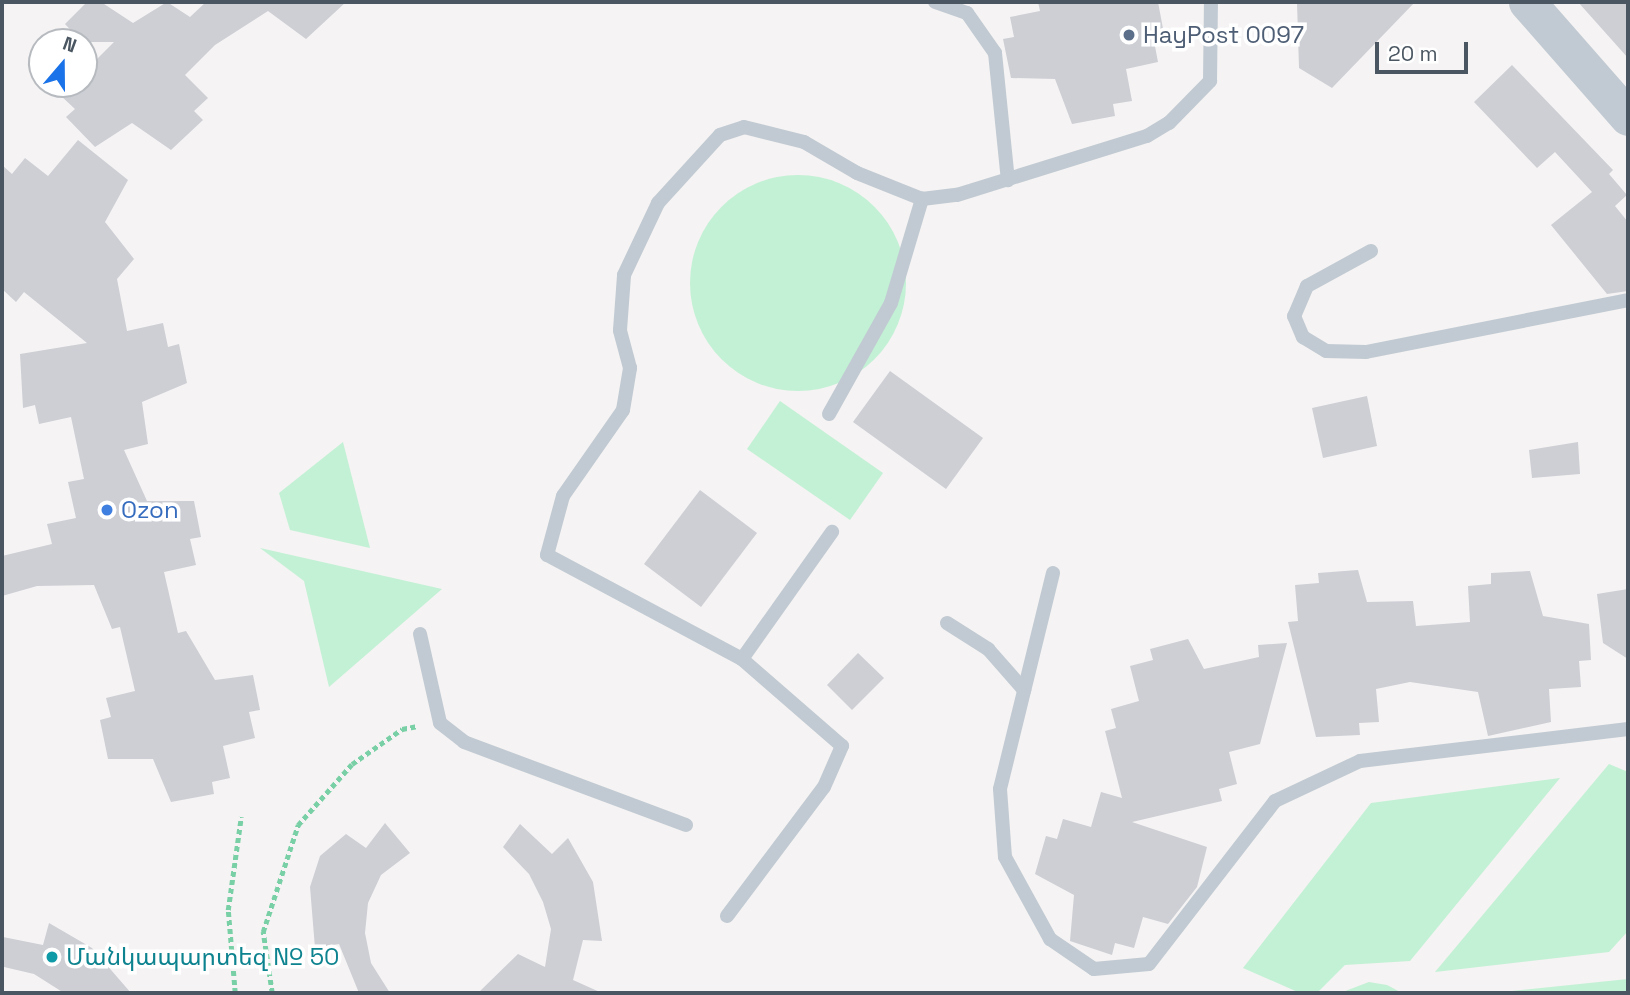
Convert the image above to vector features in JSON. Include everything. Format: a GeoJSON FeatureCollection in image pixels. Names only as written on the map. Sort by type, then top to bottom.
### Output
{"type":"FeatureCollection","features":[{"type":"Feature","properties":{"kind":"street"},"geometry":{"type":"LineString","coordinates":[[1527,2],[1628,117]]}},
{"type":"Feature","properties":{"kind":"lane"},"geometry":{"type":"LineString","coordinates":[[935,2],[967,13],[995,53],[1008,180]]}},
{"type":"Feature","properties":{"kind":"lane"},"geometry":{"type":"LineString","coordinates":[[727,916],[824,787],[842,746],[743,659],[676,618],[547,555],[562,496],[626,398],[630,368],[620,330],[624,275],[671,184],[720,135],[744,128],[804,142],[857,173],[922,199],[1008,180],[1169,123],[1210,81],[1212,2]]}},
{"type":"Feature","properties":{"kind":"lane"},"geometry":{"type":"LineString","coordinates":[[829,414],[891,303],[922,199]]}},
{"type":"Feature","properties":{"kind":"lane"},"geometry":{"type":"LineString","coordinates":[[1371,251],[1307,286],[1294,316],[1303,337],[1326,351],[1366,352],[1628,300]]}},
{"type":"Feature","properties":{"kind":"lane"},"geometry":{"type":"LineString","coordinates":[[743,659],[832,532]]}},
{"type":"Feature","properties":{"kind":"lane"},"geometry":{"type":"LineString","coordinates":[[1053,573],[1000,789],[1005,857],[1050,939],[1094,969],[1149,964],[1275,801],[1360,761],[1628,729]]}},
{"type":"Feature","properties":{"kind":"lane"},"geometry":{"type":"LineString","coordinates":[[947,623],[988,649],[1024,690]]}},
{"type":"Feature","properties":{"kind":"lane"},"geometry":{"type":"LineString","coordinates":[[420,634],[440,723],[464,742],[686,825]]}},
{"type":"Feature","properties":{"kind":"path"},"geometry":{"type":"LineString","coordinates":[[272,993],[263,932],[298,825],[352,764],[402,729],[440,723]]}},
{"type":"Feature","properties":{"kind":"path"},"geometry":{"type":"LineString","coordinates":[[235,993],[228,910],[241,817]]}},
{"type":"Feature","properties":{"kind":"green space"},"geometry":{"type":"Polygon","coordinates":[[[798,175],[819,177],[839,184],[858,193],[874,207],[888,223],[897,242],[904,262],[904,304],[897,324],[888,343],[874,359],[858,373],[839,382],[819,389],[798,391],[777,389],[757,382],[738,373],[722,359],[708,343],[699,324],[692,304],[690,283],[692,262],[699,242],[708,223],[722,207],[738,193],[757,184],[777,177],[798,175]]]}},
{"type":"Feature","properties":{"kind":"green space"},"geometry":{"type":"Polygon","coordinates":[[[780,401],[883,473],[850,520],[747,449],[780,401]]]}},
{"type":"Feature","properties":{"kind":"green space"},"geometry":{"type":"Polygon","coordinates":[[[343,442],[370,548],[290,530],[279,493],[343,442]]]}},
{"type":"Feature","properties":{"kind":"green space"},"geometry":{"type":"Polygon","coordinates":[[[260,548],[442,589],[329,687],[304,581],[260,548]]]}},
{"type":"Feature","properties":{"kind":"green space"},"geometry":{"type":"Polygon","coordinates":[[[1609,764],[1628,772],[1628,931],[1609,952],[1435,972],[1609,764]]]}},
{"type":"Feature","properties":{"kind":"green space"},"geometry":{"type":"Polygon","coordinates":[[[1560,778],[1410,961],[1345,965],[1317,993],[1300,993],[1243,968],[1371,803],[1560,778]]]}},
{"type":"Feature","properties":{"kind":"green space"},"geometry":{"type":"Polygon","coordinates":[[[1628,979],[1628,993],[1493,993],[1628,979]]]}},
{"type":"Feature","properties":{"kind":"green space"},"geometry":{"type":"Polygon","coordinates":[[[1369,982],[1387,985],[1402,993],[1340,993],[1369,982]]]}},
{"type":"Feature","properties":{"kind":"building"},"geometry":{"type":"Polygon","coordinates":[[[87,2],[101,2],[133,23],[167,2],[190,17],[206,2],[346,2],[306,39],[268,11],[215,45],[185,75],[208,98],[194,111],[203,120],[171,150],[132,123],[95,147],[66,117],[75,109],[63,98],[98,98],[98,58],[114,42],[98,42],[98,28],[69,28],[65,24],[87,2]]]}},
{"type":"Feature","properties":{"kind":"building"},"geometry":{"type":"Polygon","coordinates":[[[1038,2],[1158,2],[1164,34],[1153,36],[1158,62],[1126,69],[1132,101],[1113,104],[1115,116],[1072,124],[1055,79],[1011,78],[1003,39],[1014,37],[1010,17],[1040,11],[1038,2]]]}},
{"type":"Feature","properties":{"kind":"building"},"geometry":{"type":"Polygon","coordinates":[[[1297,2],[1415,2],[1332,88],[1299,68],[1297,2]]]}},
{"type":"Feature","properties":{"kind":"building"},"geometry":{"type":"Polygon","coordinates":[[[1578,2],[1628,2],[1628,58],[1578,2]]]}},
{"type":"Feature","properties":{"kind":"building"},"geometry":{"type":"Polygon","coordinates":[[[1512,65],[1613,170],[1609,174],[1627,195],[1615,206],[1628,222],[1628,291],[1607,294],[1551,225],[1592,192],[1555,152],[1537,168],[1474,102],[1512,65]]]}},
{"type":"Feature","properties":{"kind":"building"},"geometry":{"type":"Polygon","coordinates":[[[78,140],[128,180],[105,222],[134,259],[117,279],[127,331],[163,323],[168,347],[179,344],[187,383],[142,402],[148,444],[124,450],[147,501],[194,501],[201,537],[190,539],[196,565],[164,572],[178,633],[186,631],[215,680],[253,675],[260,710],[249,712],[255,738],[223,746],[230,778],[212,782],[214,794],[171,802],[153,759],[108,759],[100,720],[111,717],[106,698],[135,691],[120,627],[112,629],[94,585],[37,586],[2,596],[2,556],[52,544],[47,524],[76,518],[68,482],[84,479],[71,417],[39,424],[35,405],[23,408],[20,354],[87,343],[24,292],[16,302],[2,289],[2,165],[12,174],[25,158],[48,176],[78,140]]]}},
{"type":"Feature","properties":{"kind":"building"},"geometry":{"type":"Polygon","coordinates":[[[890,371],[983,438],[946,489],[853,422],[890,371]]]}},
{"type":"Feature","properties":{"kind":"building"},"geometry":{"type":"Polygon","coordinates":[[[1367,396],[1377,446],[1323,458],[1312,408],[1367,396]]]}},
{"type":"Feature","properties":{"kind":"building"},"geometry":{"type":"Polygon","coordinates":[[[1578,442],[1580,474],[1532,478],[1529,450],[1578,442]]]}},
{"type":"Feature","properties":{"kind":"building"},"geometry":{"type":"Polygon","coordinates":[[[700,490],[757,533],[701,607],[644,564],[700,490]]]}},
{"type":"Feature","properties":{"kind":"building"},"geometry":{"type":"Polygon","coordinates":[[[1358,570],[1367,602],[1413,601],[1416,626],[1470,622],[1468,586],[1491,584],[1491,573],[1530,571],[1543,616],[1589,624],[1591,660],[1579,661],[1581,687],[1549,689],[1551,722],[1488,736],[1478,692],[1410,682],[1376,689],[1379,722],[1359,723],[1360,735],[1316,737],[1288,622],[1298,621],[1295,585],[1319,583],[1318,573],[1358,570]]]}},
{"type":"Feature","properties":{"kind":"building"},"geometry":{"type":"Polygon","coordinates":[[[1628,589],[1628,659],[1603,643],[1597,594],[1628,589]]]}},
{"type":"Feature","properties":{"kind":"building"},"geometry":{"type":"Polygon","coordinates":[[[1188,639],[1204,669],[1259,657],[1258,645],[1287,643],[1260,744],[1229,752],[1237,784],[1219,789],[1222,801],[1132,822],[1207,847],[1197,887],[1168,924],[1143,917],[1134,948],[1115,943],[1112,955],[1070,941],[1074,895],[1035,874],[1046,836],[1057,839],[1063,819],[1091,827],[1101,792],[1122,798],[1105,731],[1116,728],[1111,709],[1139,701],[1130,666],[1153,660],[1150,649],[1188,639]]]}},
{"type":"Feature","properties":{"kind":"building"},"geometry":{"type":"Polygon","coordinates":[[[858,653],[884,678],[852,710],[827,685],[858,653]]]}},
{"type":"Feature","properties":{"kind":"building"},"geometry":{"type":"Polygon","coordinates":[[[385,823],[410,853],[381,875],[368,903],[365,933],[371,963],[390,993],[359,993],[339,944],[315,948],[310,887],[320,856],[346,834],[366,848],[385,823]]]}},
{"type":"Feature","properties":{"kind":"building"},"geometry":{"type":"Polygon","coordinates":[[[520,824],[552,854],[568,838],[593,882],[602,941],[583,940],[573,980],[602,993],[478,993],[518,954],[545,967],[551,929],[543,902],[529,874],[503,847],[520,824]]]}},
{"type":"Feature","properties":{"kind":"building","name":"Մանկապարտեզ № 50"},"geometry":{"type":"Polygon","coordinates":[[[49,923],[92,948],[131,993],[64,993],[34,974],[4,967],[3,937],[43,945],[49,923]]]}},
{"type":"Feature","properties":{"kind":"place","name":"HayPost 0097"},"geometry":{"type":"Point","coordinates":[1129,35]}},
{"type":"Feature","properties":{"kind":"place","name":"Ozon"},"geometry":{"type":"Point","coordinates":[107,510]}},
{"type":"Feature","properties":{"kind":"place","name":"Մանկապարտեզ № 50"},"geometry":{"type":"Point","coordinates":[52,957]}}]}
